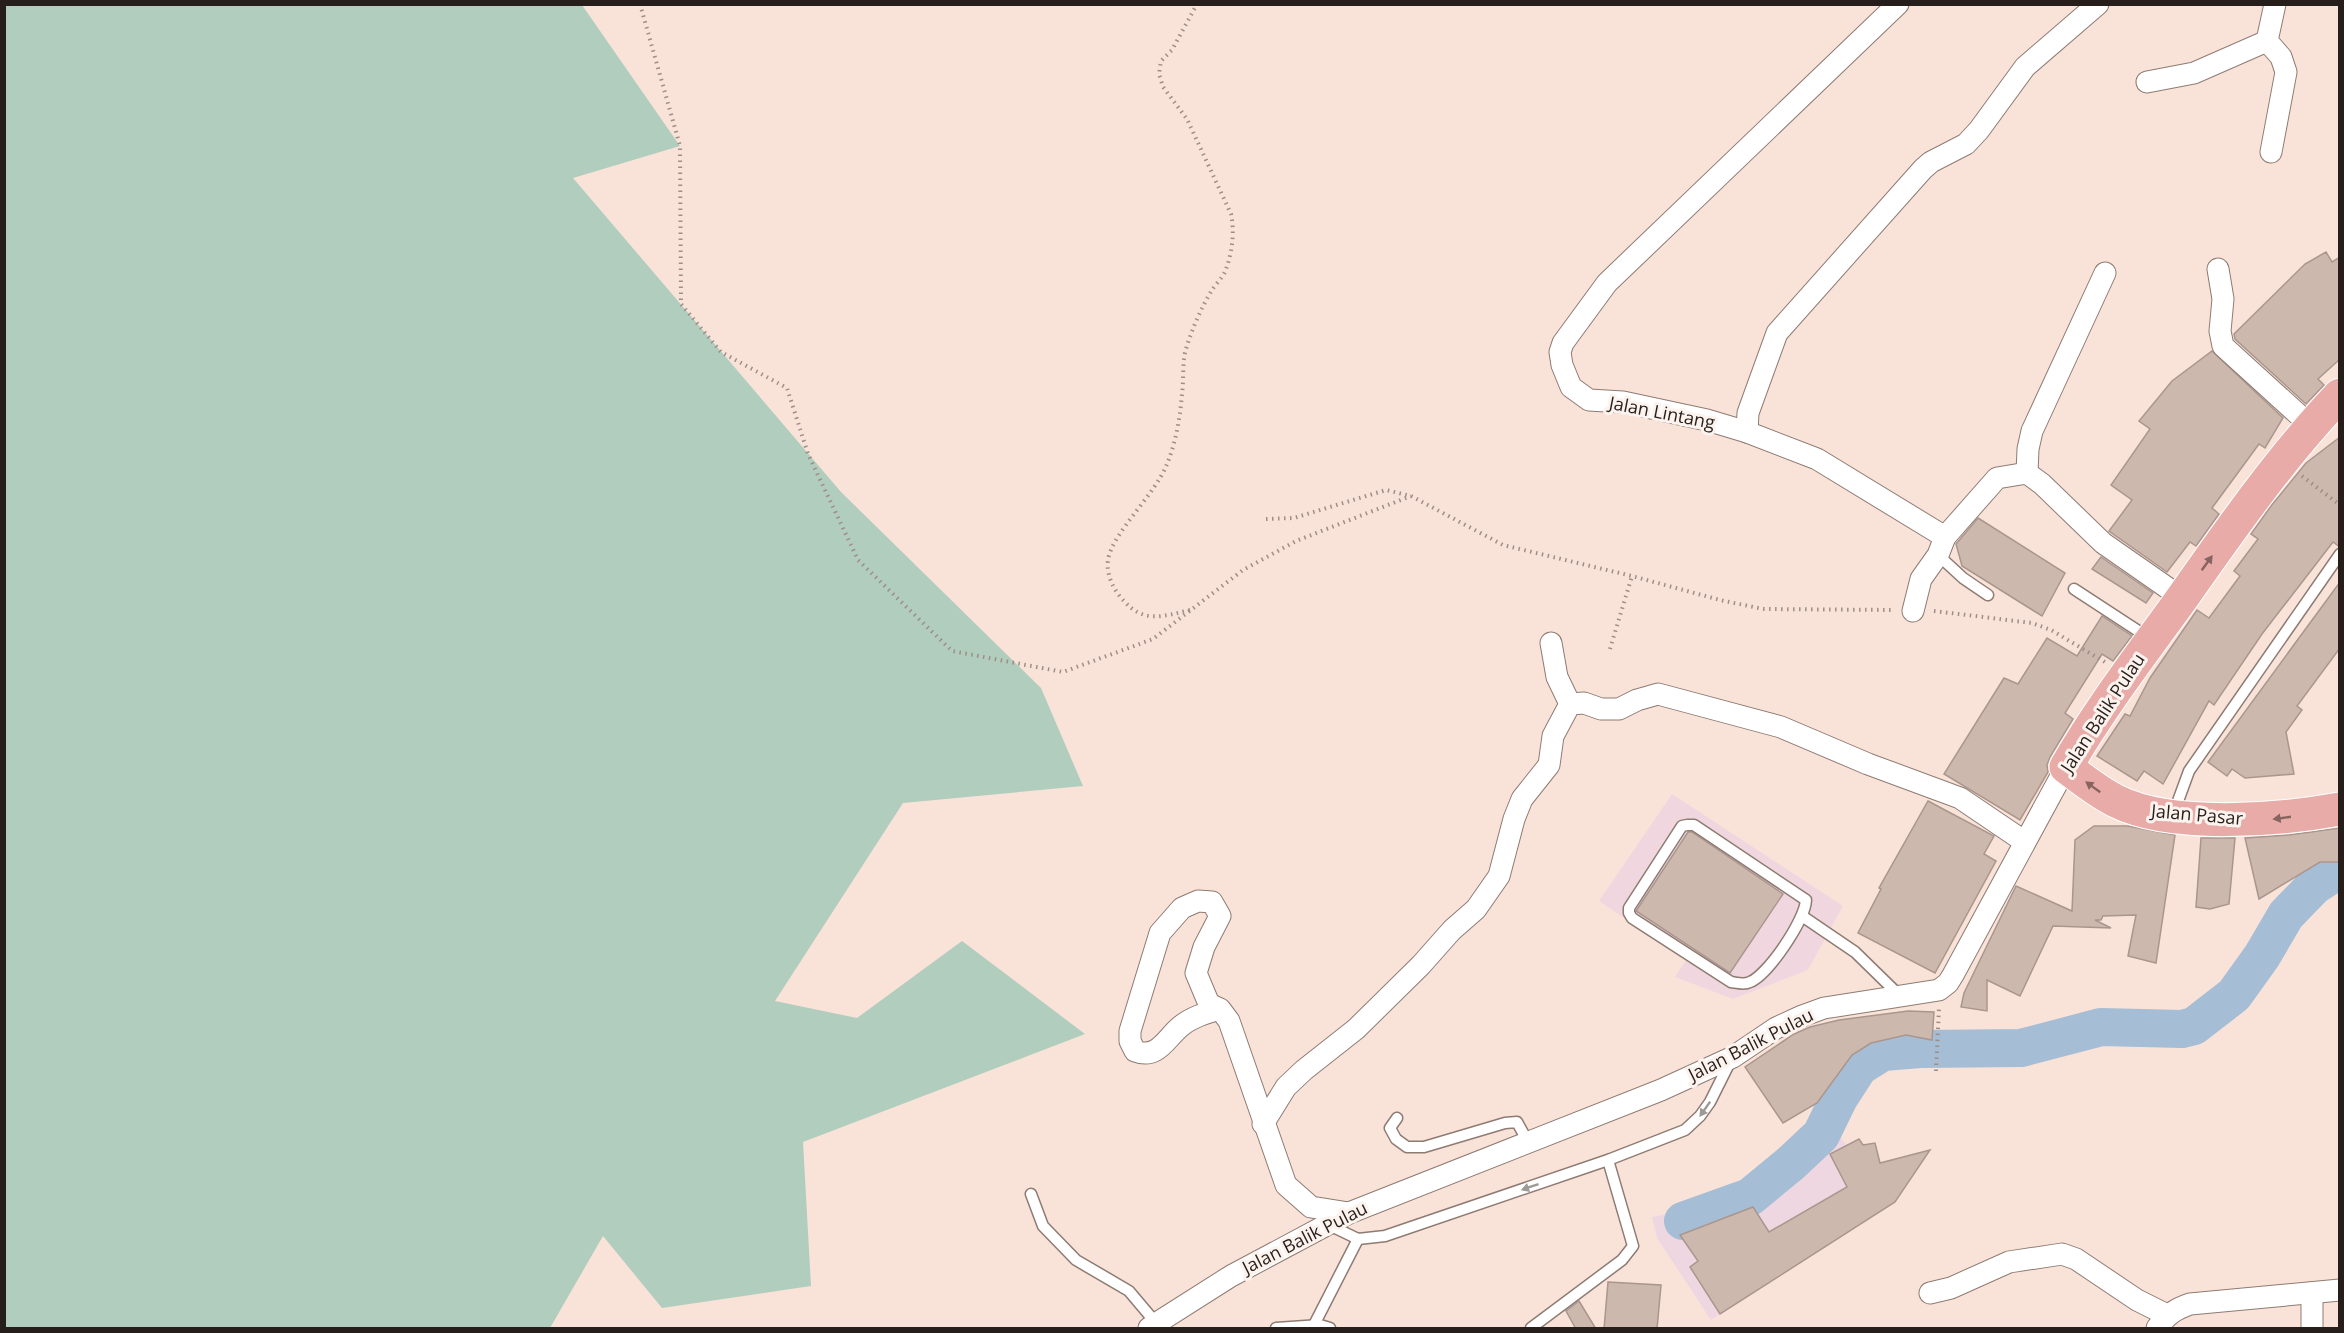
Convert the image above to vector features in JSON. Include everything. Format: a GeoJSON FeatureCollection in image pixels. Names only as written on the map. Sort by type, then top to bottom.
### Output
{"type":"FeatureCollection","features":[{"type":"Feature","properties":{"kind":"main road","name":"Jalan Balik Pulau"},"geometry":{"type":"LineString","coordinates":[[2066,766],[2126,675],[2282,460],[2340,395]]}},
{"type":"Feature","properties":{"kind":"main road","name":"Jalan Pasar"},"geometry":{"type":"LineString","coordinates":[[2066,766],[2116,801],[2142,810],[2174,815],[2268,820],[2340,809]]}},
{"type":"Feature","properties":{"kind":"street","name":"Jalan Lintang"},"geometry":{"type":"LineString","coordinates":[[1898,4],[1607,283],[1563,343],[1560,352],[1571,387],[1589,400],[1623,402],[1707,420],[1747,432],[1817,459],[1941,546]]}},
{"type":"Feature","properties":{"kind":"street"},"geometry":{"type":"LineString","coordinates":[[1747,432],[1748,413],[1777,333],[1923,169],[1931,162],[1966,144],[1979,130],[2025,67],[2098,4]]}},
{"type":"Feature","properties":{"kind":"street"},"geometry":{"type":"LineString","coordinates":[[2267,41],[2275,4]]}},
{"type":"Feature","properties":{"kind":"street"},"geometry":{"type":"LineString","coordinates":[[2147,82],[2194,73],[2267,41]]}},
{"type":"Feature","properties":{"kind":"street"},"geometry":{"type":"LineString","coordinates":[[2267,41],[2281,57],[2286,72],[2271,152]]}},
{"type":"Feature","properties":{"kind":"street"},"geometry":{"type":"LineString","coordinates":[[2218,269],[2223,299],[2220,331],[2223,346],[2311,426]]}},
{"type":"Feature","properties":{"kind":"street"},"geometry":{"type":"LineString","coordinates":[[2027,473],[2028,449],[2032,431],[2105,273]]}},
{"type":"Feature","properties":{"kind":"street"},"geometry":{"type":"LineString","coordinates":[[1913,611],[1921,579],[1941,546],[1997,478],[2027,473],[2042,484],[2103,543],[2182,598]]}},
{"type":"Feature","properties":{"kind":"street"},"geometry":{"type":"LineString","coordinates":[[1551,643],[1557,677],[1570,704]]}},
{"type":"Feature","properties":{"kind":"street"},"geometry":{"type":"LineString","coordinates":[[1570,704],[1584,704],[1600,709],[1619,709],[1637,700],[1658,694],[1781,727],[1868,764],[1960,798],[2025,842]]}},
{"type":"Feature","properties":{"kind":"street"},"geometry":{"type":"LineString","coordinates":[[1263,1124],[1286,1087],[1356,1029],[1421,965],[1452,930],[1476,909],[1499,876],[1514,819],[1522,799],[1549,765],[1553,736],[1570,704]]}},
{"type":"Feature","properties":{"kind":"street","name":"Jalan Balik Pulau"},"geometry":{"type":"LineString","coordinates":[[1153,1326],[1231,1276],[1349,1213],[1660,1090],[1733,1057],[1776,1028],[1802,1016],[1824,1008],[1939,990],[1948,983],[1953,975],[2066,766]]}},
{"type":"Feature","properties":{"kind":"street"},"geometry":{"type":"LineString","coordinates":[[1220,1009],[1200,1014],[1181,1026],[1160,1048],[1150,1053],[1136,1051],[1130,1041],[1130,1031],[1160,933],[1182,908],[1198,901],[1212,902],[1220,916],[1204,947],[1196,972],[1209,1004],[1220,1009],[1229,1021],[1286,1185],[1311,1207],[1349,1213]]}},
{"type":"Feature","properties":{"kind":"street"},"geometry":{"type":"LineString","coordinates":[[1930,1293],[1951,1288],[2009,1262],[2062,1254],[2076,1259],[2137,1300],[2162,1322],[2177,1308],[2190,1304],[2340,1290]]}},
{"type":"Feature","properties":{"kind":"street"},"geometry":{"type":"LineString","coordinates":[[2312,1293],[2312,1329]]}},
{"type":"Feature","properties":{"kind":"lane"},"geometry":{"type":"LineString","coordinates":[[1941,546],[1963,578],[1988,596]]}},
{"type":"Feature","properties":{"kind":"lane"},"geometry":{"type":"LineString","coordinates":[[2174,815],[2189,771],[2340,554]]}},
{"type":"Feature","properties":{"kind":"lane"},"geometry":{"type":"LineString","coordinates":[[2074,590],[2152,640]]}},
{"type":"Feature","properties":{"kind":"lane"},"geometry":{"type":"LineString","coordinates":[[1694,825],[1802,896],[1806,900],[1802,916],[1764,974],[1742,984],[1731,982],[1632,918],[1629,908],[1682,826],[1694,825]]}},
{"type":"Feature","properties":{"kind":"lane"},"geometry":{"type":"LineString","coordinates":[[1802,916],[1855,952],[1901,997]]}},
{"type":"Feature","properties":{"kind":"lane"},"geometry":{"type":"LineString","coordinates":[[1327,1224],[1358,1239],[1385,1236],[1608,1160],[1685,1130],[1700,1116],[1710,1102],[1733,1057]]}},
{"type":"Feature","properties":{"kind":"lane"},"geometry":{"type":"LineString","coordinates":[[1397,1118],[1390,1128],[1396,1139],[1407,1148],[1424,1147],[1505,1123],[1518,1122],[1528,1142]]}},
{"type":"Feature","properties":{"kind":"lane"},"geometry":{"type":"LineString","coordinates":[[1531,1329],[1622,1260],[1633,1246],[1608,1160]]}},
{"type":"Feature","properties":{"kind":"lane"},"geometry":{"type":"LineString","coordinates":[[1031,1194],[1042,1226],[1076,1260],[1129,1291],[1153,1326]]}},
{"type":"Feature","properties":{"kind":"lane"},"geometry":{"type":"LineString","coordinates":[[1314,1325],[1358,1239]]}},
{"type":"Feature","properties":{"kind":"lane"},"geometry":{"type":"LineString","coordinates":[[1276,1329],[1314,1325],[1330,1329]]}},
{"type":"Feature","properties":{"kind":"path"},"geometry":{"type":"LineString","coordinates":[[640,4],[680,146],[681,304],[721,352],[787,388],[808,454],[858,560],[952,651],[1063,672],[1153,639],[1243,570],[1296,541],[1411,496]]}},
{"type":"Feature","properties":{"kind":"path"},"geometry":{"type":"LineString","coordinates":[[1194,609],[1163,616],[1145,616],[1131,610],[1117,594],[1107,571],[1108,559],[1116,541],[1159,483],[1167,463],[1175,441],[1186,351],[1203,309],[1225,272],[1234,230],[1231,214],[1187,119],[1163,87],[1159,74],[1161,62],[1172,50],[1197,4]]}},
{"type":"Feature","properties":{"kind":"path"},"geometry":{"type":"LineString","coordinates":[[2282,460],[2340,505]]}},
{"type":"Feature","properties":{"kind":"path"},"geometry":{"type":"LineString","coordinates":[[1266,519],[1294,518],[1386,490],[1411,496],[1503,545],[1763,609],[1913,611],[1977,615],[2032,622],[2051,630],[2126,675]]}},
{"type":"Feature","properties":{"kind":"path"},"geometry":{"type":"LineString","coordinates":[[1610,649],[1632,576]]}},
{"type":"Feature","properties":{"kind":"path"},"geometry":{"type":"LineString","coordinates":[[1936,1071],[1939,990]]}},
{"type":"Feature","properties":{"kind":"shaded area"},"geometry":{"type":"Polygon","coordinates":[[[1672,794],[1843,906],[1808,970],[1733,999],[1675,977],[1686,960],[1599,901],[1672,794]]]}},
{"type":"Feature","properties":{"kind":"shaded area"},"geometry":{"type":"Polygon","coordinates":[[[1838,1135],[1847,1145],[1859,1139],[1863,1145],[1875,1143],[1880,1163],[1776,1276],[1711,1320],[1657,1238],[1652,1217],[1680,1211],[1687,1232],[1753,1207],[1763,1201],[1838,1135]]]}},
{"type":"Feature","properties":{"kind":"green space"},"geometry":{"type":"Polygon","coordinates":[[[5,4],[582,5],[680,146],[573,178],[841,492],[1041,688],[1083,786],[903,803],[775,1001],[857,1018],[962,941],[1085,1034],[803,1142],[811,1286],[662,1308],[603,1236],[550,1328],[5,1328],[5,4]]]}},
{"type":"Feature","properties":{"kind":"building"},"geometry":{"type":"Polygon","coordinates":[[[2326,252],[2332,262],[2340,257],[2340,359],[2318,379],[2324,385],[2306,404],[2235,339],[2234,334],[2305,264],[2326,252]]]}},
{"type":"Feature","properties":{"kind":"building"},"geometry":{"type":"Polygon","coordinates":[[[2212,351],[2283,418],[2265,448],[2259,444],[2212,508],[2219,514],[2196,546],[2190,542],[2167,572],[2109,531],[2132,500],[2111,485],[2150,429],[2139,421],[2172,381],[2212,351]]]}},
{"type":"Feature","properties":{"kind":"building"},"geometry":{"type":"Polygon","coordinates":[[[2340,437],[2340,547],[2333,542],[2262,634],[2214,705],[2209,701],[2163,784],[2144,771],[2137,781],[2097,756],[2125,714],[2130,716],[2150,678],[2197,610],[2209,618],[2240,576],[2234,571],[2258,539],[2251,534],[2271,506],[2306,463],[2340,437]]]}},
{"type":"Feature","properties":{"kind":"building"},"geometry":{"type":"Polygon","coordinates":[[[1978,518],[2065,573],[2042,616],[1962,566],[1956,544],[1978,518]]]}},
{"type":"Feature","properties":{"kind":"building"},"geometry":{"type":"Polygon","coordinates":[[[2101,557],[2153,593],[2146,603],[2092,569],[2101,557]]]}},
{"type":"Feature","properties":{"kind":"building"},"geometry":{"type":"Polygon","coordinates":[[[2340,582],[2340,648],[2297,706],[2302,710],[2286,732],[2294,774],[2245,778],[2232,769],[2227,776],[2208,762],[2340,582]]]}},
{"type":"Feature","properties":{"kind":"building"},"geometry":{"type":"Polygon","coordinates":[[[2102,616],[2132,636],[2113,661],[2102,654],[2065,713],[2073,719],[2050,757],[2047,765],[2048,772],[2020,820],[1944,774],[2004,678],[2018,684],[2047,638],[2077,656],[2102,616]]]}},
{"type":"Feature","properties":{"kind":"building"},"geometry":{"type":"Polygon","coordinates":[[[1928,801],[1994,836],[1984,854],[1996,861],[1935,973],[1858,933],[1881,889],[1879,888],[1928,801]]]}},
{"type":"Feature","properties":{"kind":"building"},"geometry":{"type":"Polygon","coordinates":[[[2094,826],[2128,826],[2175,835],[2156,963],[2128,956],[2136,915],[2103,916],[2101,920],[2095,920],[2111,928],[2053,926],[2020,996],[1987,980],[1987,1011],[1961,1007],[1964,993],[2016,886],[2072,911],[2075,840],[2094,826]]]}},
{"type":"Feature","properties":{"kind":"building"},"geometry":{"type":"Polygon","coordinates":[[[2340,828],[2340,862],[2320,862],[2259,899],[2245,838],[2340,828]]]}},
{"type":"Feature","properties":{"kind":"building"},"geometry":{"type":"Polygon","coordinates":[[[1688,832],[1692,832],[1783,894],[1730,973],[1636,911],[1688,832]]]}},
{"type":"Feature","properties":{"kind":"building"},"geometry":{"type":"Polygon","coordinates":[[[2201,838],[2235,838],[2229,904],[2210,909],[2196,907],[2201,838]]]}},
{"type":"Feature","properties":{"kind":"building"},"geometry":{"type":"Polygon","coordinates":[[[1908,1011],[1934,1012],[1932,1040],[1906,1035],[1871,1043],[1852,1055],[1817,1103],[1783,1123],[1745,1067],[1794,1034],[1810,1027],[1839,1020],[1908,1011]]]}},
{"type":"Feature","properties":{"kind":"building"},"geometry":{"type":"Polygon","coordinates":[[[1859,1139],[1863,1145],[1875,1143],[1880,1163],[1930,1150],[1895,1202],[1720,1314],[1690,1267],[1698,1261],[1680,1235],[1753,1207],[1769,1232],[1847,1187],[1830,1154],[1859,1139]]]}},
{"type":"Feature","properties":{"kind":"building"},"geometry":{"type":"Polygon","coordinates":[[[1608,1282],[1661,1285],[1657,1329],[1604,1329],[1608,1282]]]}},
{"type":"Feature","properties":{"kind":"building"},"geometry":{"type":"Polygon","coordinates":[[[1579,1301],[1596,1329],[1576,1329],[1566,1311],[1579,1301]]]}},
{"type":"Feature","properties":{"kind":"waterway"},"geometry":{"type":"LineString","coordinates":[[1683,1221],[1750,1197],[1790,1164],[1821,1135],[1839,1098],[1859,1067],[1883,1052],[1920,1049],[2021,1048],[2101,1027],[2182,1029],[2194,1026],[2234,995],[2262,956],[2286,915],[2314,886],[2334,873],[2340,872]]}}]}
